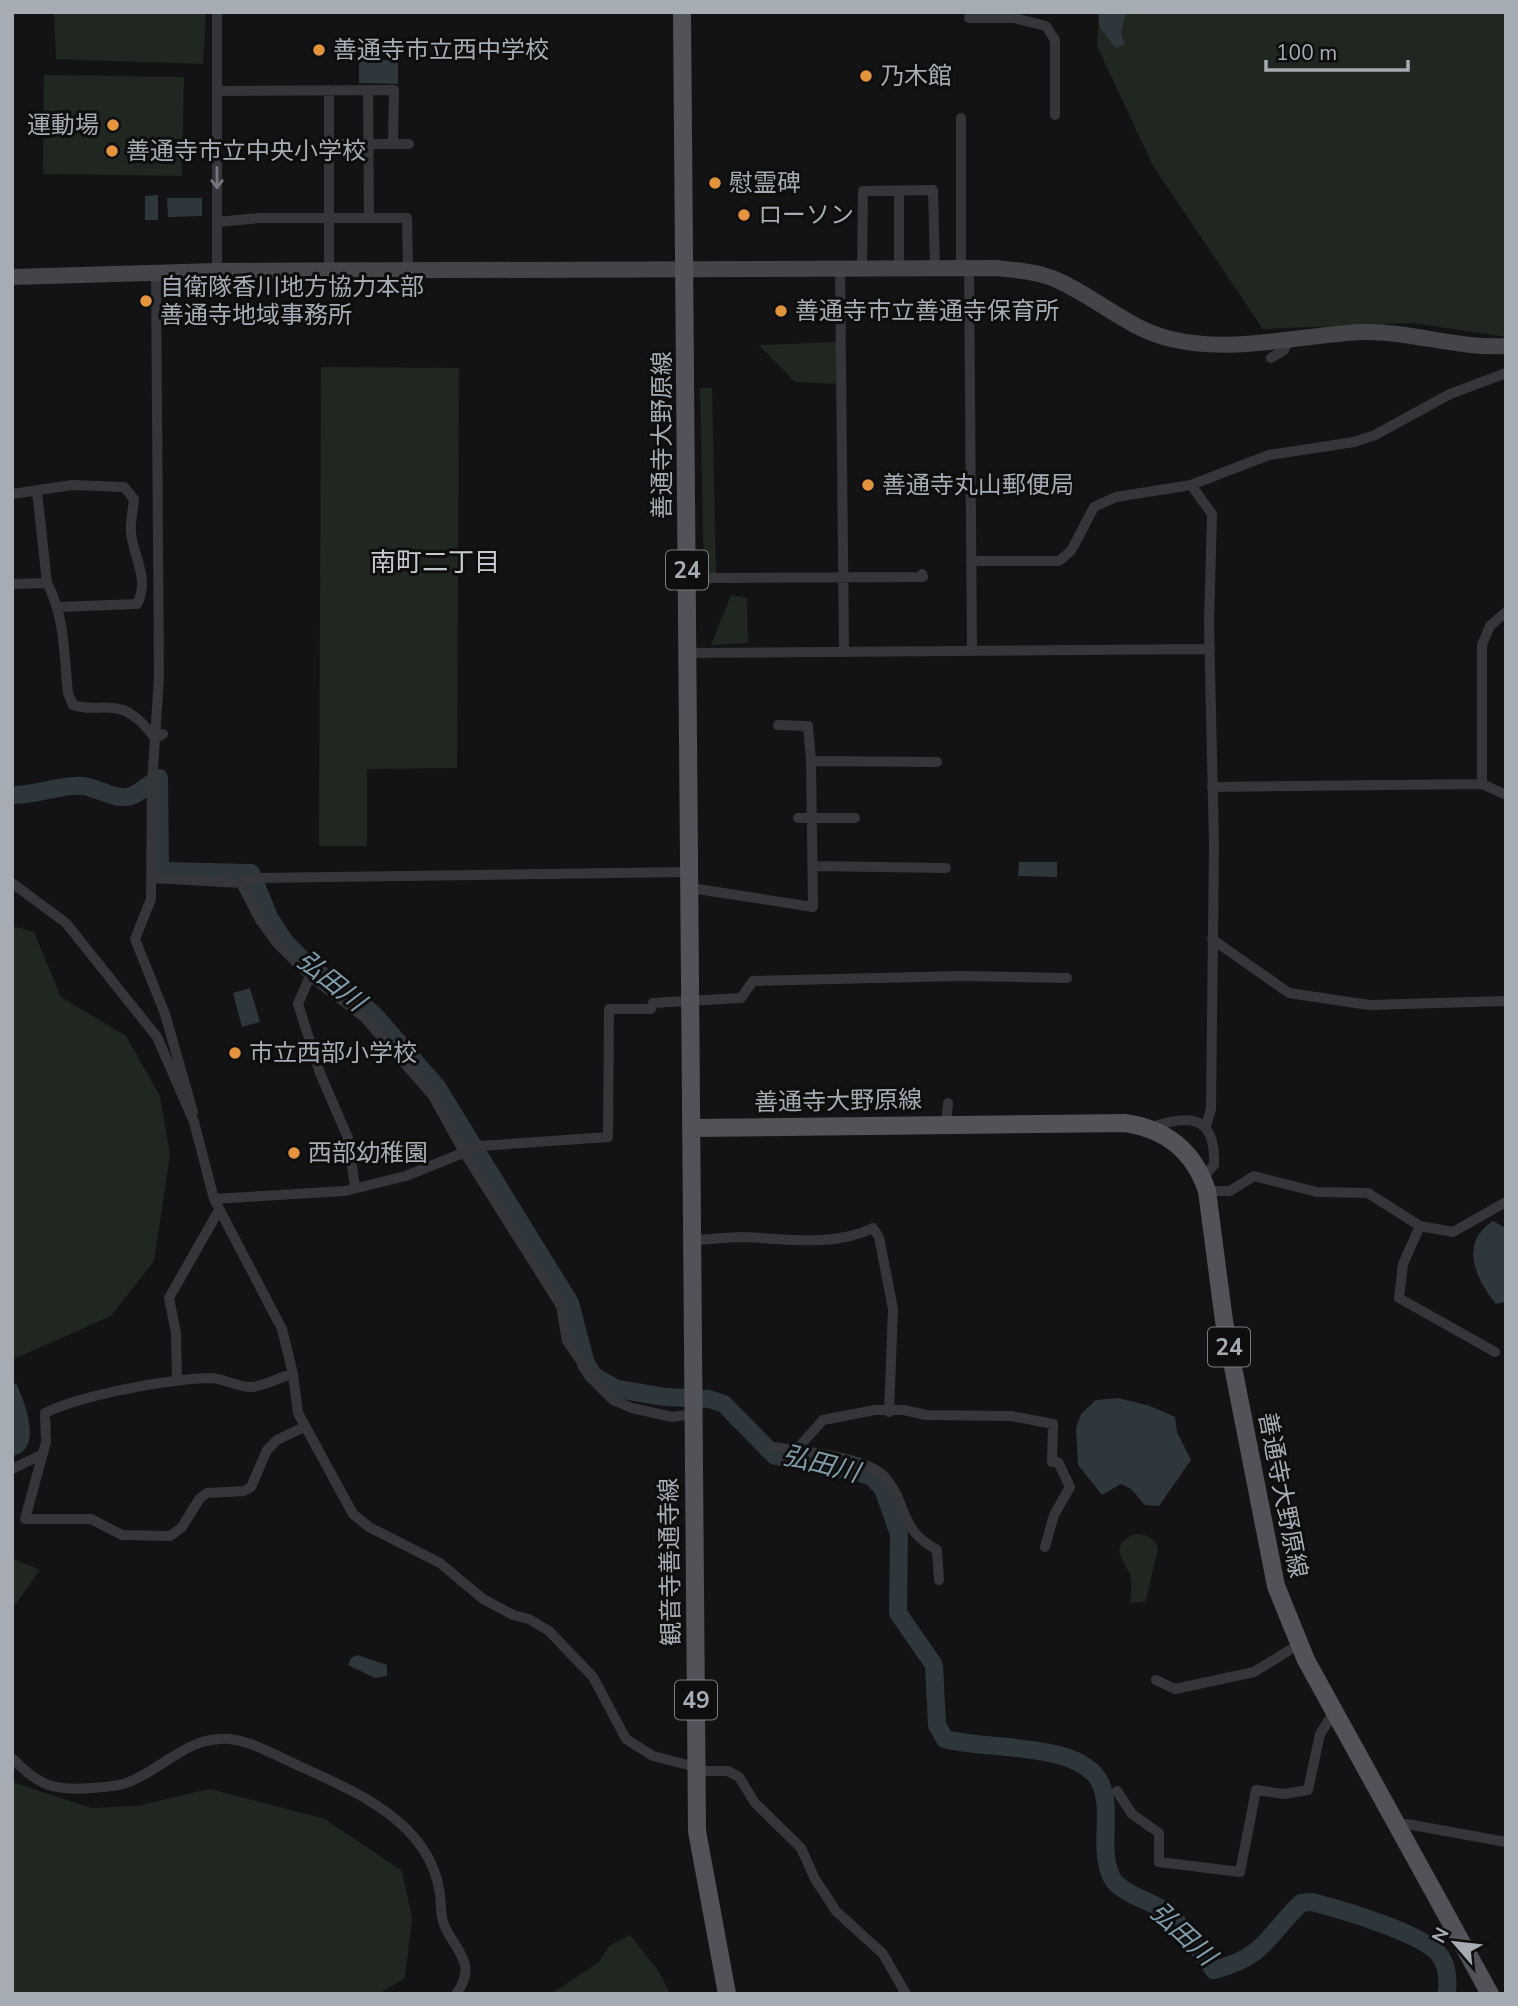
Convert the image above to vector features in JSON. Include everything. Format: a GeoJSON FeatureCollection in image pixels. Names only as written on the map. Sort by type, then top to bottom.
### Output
{"type":"FeatureCollection","features":[{"type":"Feature","properties":{"kind":"main road","name":"善通寺大野原線"},"geometry":{"type":"LineString","coordinates":[[682,12],[692,1128],[1125,1123],[1164,1134],[1186,1151],[1205,1184],[1224,1321],[1276,1586],[1298,1645],[1490,1994]]}},
{"type":"Feature","properties":{"kind":"main road","name":"観音寺善通寺線"},"geometry":{"type":"LineString","coordinates":[[692,1128],[690,1240],[697,1831],[726,1994]]}},
{"type":"Feature","properties":{"kind":"street"},"geometry":{"type":"LineString","coordinates":[[217,12],[217,271]]}},
{"type":"Feature","properties":{"kind":"street"},"geometry":{"type":"LineString","coordinates":[[970,12],[969,18],[990,15],[1037,18],[1045,26],[1055,40],[1055,115]]}},
{"type":"Feature","properties":{"kind":"street"},"geometry":{"type":"LineString","coordinates":[[329,90],[329,270]]}},
{"type":"Feature","properties":{"kind":"street"},"geometry":{"type":"LineString","coordinates":[[368,90],[369,218]]}},
{"type":"Feature","properties":{"kind":"street"},"geometry":{"type":"LineString","coordinates":[[217,91],[394,90],[393,144]]}},
{"type":"Feature","properties":{"kind":"street"},"geometry":{"type":"LineString","coordinates":[[961,118],[972,650]]}},
{"type":"Feature","properties":{"kind":"street"},"geometry":{"type":"LineString","coordinates":[[329,144],[409,144]]}},
{"type":"Feature","properties":{"kind":"street"},"geometry":{"type":"LineString","coordinates":[[862,269],[863,191],[933,190],[935,268]]}},
{"type":"Feature","properties":{"kind":"street"},"geometry":{"type":"LineString","coordinates":[[899,191],[899,268]]}},
{"type":"Feature","properties":{"kind":"street"},"geometry":{"type":"LineString","coordinates":[[217,222],[407,218],[408,270]]}},
{"type":"Feature","properties":{"kind":"street"},"geometry":{"type":"LineString","coordinates":[[12,277],[217,271],[840,270],[965,267],[1028,271],[1052,278],[1139,327],[1167,339],[1191,344],[1363,332],[1506,346]]}},
{"type":"Feature","properties":{"kind":"street"},"geometry":{"type":"LineString","coordinates":[[840,270],[845,649]]}},
{"type":"Feature","properties":{"kind":"street"},"geometry":{"type":"LineString","coordinates":[[156,274],[159,736],[151,829],[151,899],[135,939],[165,1014],[214,1199],[274,1310],[293,1374],[298,1413],[304,1427],[354,1514],[369,1527],[440,1563],[483,1599],[549,1631],[593,1676],[626,1739],[653,1756],[696,1769],[729,1771],[739,1777],[755,1803],[801,1848],[836,1911],[883,1954],[906,1994]]}},
{"type":"Feature","properties":{"kind":"street"},"geometry":{"type":"LineString","coordinates":[[1271,358],[1284,350],[1289,339]]}},
{"type":"Feature","properties":{"kind":"street"},"geometry":{"type":"LineString","coordinates":[[971,561],[1059,561],[1071,551],[1094,507],[1116,497],[1191,485],[1269,455],[1354,442],[1375,435],[1450,394],[1506,373]]}},
{"type":"Feature","properties":{"kind":"street"},"geometry":{"type":"LineString","coordinates":[[12,494],[72,485],[124,487],[134,499],[131,533],[142,576],[143,594],[137,604],[58,607]]}},
{"type":"Feature","properties":{"kind":"street"},"geometry":{"type":"LineString","coordinates":[[1191,485],[1212,514],[1211,1109],[1206,1126]]}},
{"type":"Feature","properties":{"kind":"street"},"geometry":{"type":"LineString","coordinates":[[37,491],[47,583],[58,607],[68,693],[73,705],[81,708],[120,709],[159,736]]}},
{"type":"Feature","properties":{"kind":"street"},"geometry":{"type":"LineString","coordinates":[[687,578],[923,577],[922,574]]}},
{"type":"Feature","properties":{"kind":"street"},"geometry":{"type":"LineString","coordinates":[[12,584],[47,583]]}},
{"type":"Feature","properties":{"kind":"street"},"geometry":{"type":"LineString","coordinates":[[1482,784],[1482,645],[1490,626],[1506,612]]}},
{"type":"Feature","properties":{"kind":"street"},"geometry":{"type":"LineString","coordinates":[[689,653],[845,649],[1210,649]]}},
{"type":"Feature","properties":{"kind":"street"},"geometry":{"type":"LineString","coordinates":[[153,878],[244,882],[259,878],[690,880],[813,907],[813,818],[808,726],[778,725]]}},
{"type":"Feature","properties":{"kind":"street"},"geometry":{"type":"LineString","coordinates":[[811,761],[937,762]]}},
{"type":"Feature","properties":{"kind":"street"},"geometry":{"type":"LineString","coordinates":[[1212,787],[1482,784],[1506,795]]}},
{"type":"Feature","properties":{"kind":"street"},"geometry":{"type":"LineString","coordinates":[[797,818],[855,818]]}},
{"type":"Feature","properties":{"kind":"street"},"geometry":{"type":"LineString","coordinates":[[813,866],[946,868]]}},
{"type":"Feature","properties":{"kind":"street"},"geometry":{"type":"LineString","coordinates":[[244,882],[265,928],[310,976],[365,1017],[433,1096],[471,1149],[561,1306],[567,1341],[596,1383],[613,1400],[632,1408],[672,1417],[692,1403]]}},
{"type":"Feature","properties":{"kind":"street"},"geometry":{"type":"LineString","coordinates":[[12,883],[66,923],[130,1001],[157,1037],[194,1122]]}},
{"type":"Feature","properties":{"kind":"street"},"geometry":{"type":"LineString","coordinates":[[1212,939],[1289,993],[1369,1005],[1506,1001]]}},
{"type":"Feature","properties":{"kind":"street"},"geometry":{"type":"LineString","coordinates":[[310,976],[298,1004],[320,1073],[348,1138],[355,1187]]}},
{"type":"Feature","properties":{"kind":"street"},"geometry":{"type":"LineString","coordinates":[[214,1199],[345,1191],[406,1176],[471,1149],[608,1136],[609,1009],[651,1009],[653,1003],[741,998],[752,981],[961,976],[1067,978]]}},
{"type":"Feature","properties":{"kind":"street"},"geometry":{"type":"LineString","coordinates":[[946,1124],[948,1104]]}},
{"type":"Feature","properties":{"kind":"street"},"geometry":{"type":"LineString","coordinates":[[1149,1128],[1175,1120],[1196,1121],[1206,1126],[1215,1143],[1214,1165],[1205,1184],[1230,1191],[1254,1176],[1317,1192],[1360,1191],[1375,1195],[1420,1226],[1453,1232],[1506,1202]]}},
{"type":"Feature","properties":{"kind":"street"},"geometry":{"type":"LineString","coordinates":[[177,1381],[176,1333],[169,1298],[219,1210]]}},
{"type":"Feature","properties":{"kind":"street"},"geometry":{"type":"LineString","coordinates":[[1420,1226],[1403,1264],[1399,1298],[1495,1352]]}},
{"type":"Feature","properties":{"kind":"street"},"geometry":{"type":"LineString","coordinates":[[690,1240],[743,1237],[810,1240],[859,1235],[873,1228],[879,1237],[893,1309],[889,1412]]}},
{"type":"Feature","properties":{"kind":"street"},"geometry":{"type":"LineString","coordinates":[[293,1374],[263,1385],[248,1387],[221,1379],[177,1381],[114,1393],[45,1413],[46,1442],[25,1519],[91,1519],[122,1535],[170,1536],[182,1527],[200,1498],[207,1493],[244,1491],[251,1487],[267,1450],[277,1440],[304,1427]]}},
{"type":"Feature","properties":{"kind":"street"},"geometry":{"type":"LineString","coordinates":[[796,1450],[823,1420],[875,1410],[1011,1416],[1053,1424],[1052,1462],[1058,1462],[1070,1487],[1054,1515],[1045,1547]]}},
{"type":"Feature","properties":{"kind":"street"},"geometry":{"type":"LineString","coordinates":[[773,1447],[865,1464],[883,1475],[911,1531],[937,1550],[939,1580]]}},
{"type":"Feature","properties":{"kind":"street"},"geometry":{"type":"LineString","coordinates":[[12,1469],[41,1455]]}},
{"type":"Feature","properties":{"kind":"street"},"geometry":{"type":"LineString","coordinates":[[1156,1680],[1175,1689],[1254,1672],[1298,1645]]}},
{"type":"Feature","properties":{"kind":"street"},"geometry":{"type":"LineString","coordinates":[[1117,1791],[1132,1814],[1159,1833],[1159,1862],[1240,1872],[1256,1790],[1284,1794],[1308,1790],[1321,1734],[1334,1712]]}},
{"type":"Feature","properties":{"kind":"street"},"geometry":{"type":"LineString","coordinates":[[12,1758],[30,1776],[54,1789],[84,1789],[130,1782],[201,1743],[233,1740],[345,1786],[391,1815],[422,1848],[437,1874],[444,1928],[464,1957],[467,1968],[463,1984],[456,1994]]}},
{"type":"Feature","properties":{"kind":"street"},"geometry":{"type":"LineString","coordinates":[[1399,1826],[1407,1824],[1506,1842]]}},
{"type":"Feature","properties":{"kind":"shaded area"},"geometry":{"type":"Polygon","coordinates":[[[54,12],[206,12],[203,64],[56,59],[54,12]]]}},
{"type":"Feature","properties":{"kind":"shaded area"},"geometry":{"type":"Polygon","coordinates":[[[1098,12],[1126,12],[1121,34],[1125,44],[1116,48],[1100,28],[1098,12]]]}},
{"type":"Feature","properties":{"kind":"shaded area"},"geometry":{"type":"Polygon","coordinates":[[[1099,12],[1506,12],[1506,337],[1413,323],[1263,329],[1153,166],[1097,46],[1099,12]]]}},
{"type":"Feature","properties":{"kind":"shaded area"},"geometry":{"type":"Polygon","coordinates":[[[359,60],[398,60],[398,84],[359,83],[359,60]]]}},
{"type":"Feature","properties":{"kind":"shaded area","name":"運動場"},"geometry":{"type":"Polygon","coordinates":[[[44,75],[184,77],[182,176],[43,174],[44,75]]]}},
{"type":"Feature","properties":{"kind":"shaded area"},"geometry":{"type":"Polygon","coordinates":[[[158,195],[158,220],[145,220],[145,196],[158,195]]]}},
{"type":"Feature","properties":{"kind":"shaded area"},"geometry":{"type":"Polygon","coordinates":[[[167,198],[202,198],[202,216],[168,217],[167,198]]]}},
{"type":"Feature","properties":{"kind":"shaded area"},"geometry":{"type":"Polygon","coordinates":[[[839,342],[839,384],[795,382],[759,345],[839,342]]]}},
{"type":"Feature","properties":{"kind":"shaded area"},"geometry":{"type":"Polygon","coordinates":[[[321,367],[459,368],[457,768],[367,769],[367,846],[319,846],[321,367]]]}},
{"type":"Feature","properties":{"kind":"shaded area"},"geometry":{"type":"Polygon","coordinates":[[[700,388],[712,388],[716,573],[704,573],[700,388]]]}},
{"type":"Feature","properties":{"kind":"shaded area"},"geometry":{"type":"Polygon","coordinates":[[[731,595],[747,598],[748,643],[711,645],[731,595]]]}},
{"type":"Feature","properties":{"kind":"shaded area"},"geometry":{"type":"Polygon","coordinates":[[[1019,862],[1057,862],[1057,877],[1018,876],[1019,862]]]}},
{"type":"Feature","properties":{"kind":"shaded area"},"geometry":{"type":"Polygon","coordinates":[[[12,926],[34,932],[61,997],[126,1036],[160,1096],[170,1155],[154,1261],[111,1316],[12,1360],[12,926]]]}},
{"type":"Feature","properties":{"kind":"shaded area"},"geometry":{"type":"Polygon","coordinates":[[[250,988],[260,1022],[242,1027],[233,993],[250,988]]]}},
{"type":"Feature","properties":{"kind":"shaded area"},"geometry":{"type":"Polygon","coordinates":[[[1493,1221],[1506,1228],[1506,1302],[1496,1304],[1477,1272],[1473,1250],[1476,1240],[1493,1221]]]}},
{"type":"Feature","properties":{"kind":"shaded area"},"geometry":{"type":"Polygon","coordinates":[[[16,1383],[27,1413],[30,1436],[22,1452],[12,1456],[12,1386],[16,1383]]]}},
{"type":"Feature","properties":{"kind":"shaded area"},"geometry":{"type":"Polygon","coordinates":[[[1118,1398],[1150,1406],[1175,1417],[1177,1432],[1191,1460],[1159,1506],[1145,1505],[1131,1489],[1121,1484],[1102,1495],[1078,1465],[1076,1428],[1081,1414],[1096,1400],[1118,1398]]]}},
{"type":"Feature","properties":{"kind":"shaded area"},"geometry":{"type":"Polygon","coordinates":[[[1134,1534],[1149,1537],[1158,1548],[1146,1601],[1131,1603],[1131,1578],[1121,1558],[1120,1548],[1126,1539],[1134,1534]]]}},
{"type":"Feature","properties":{"kind":"shaded area"},"geometry":{"type":"Polygon","coordinates":[[[12,1558],[40,1570],[12,1609],[12,1558]]]}},
{"type":"Feature","properties":{"kind":"shaded area"},"geometry":{"type":"Polygon","coordinates":[[[357,1655],[387,1665],[387,1676],[375,1678],[348,1665],[351,1658],[357,1655]]]}},
{"type":"Feature","properties":{"kind":"shaded area"},"geometry":{"type":"Polygon","coordinates":[[[12,1782],[91,1808],[136,1806],[210,1789],[325,1819],[402,1871],[412,1918],[405,1978],[378,1994],[12,1994],[12,1782]]]}},
{"type":"Feature","properties":{"kind":"shaded area"},"geometry":{"type":"Polygon","coordinates":[[[630,1935],[658,1970],[670,1994],[551,1994],[599,1962],[609,1946],[630,1935]]]}},
{"type":"Feature","properties":{"kind":"waterway","name":"弘田川"},"geometry":{"type":"LineString","coordinates":[[12,795],[83,786],[125,797],[138,793],[159,778],[160,871],[251,873],[269,917],[285,942],[311,968],[357,999],[377,1018],[437,1087],[570,1303],[586,1364],[594,1376],[617,1389],[665,1397],[709,1399],[724,1404],[775,1456],[857,1472],[872,1477],[883,1489],[899,1534],[898,1613],[934,1665],[937,1725],[945,1739],[1056,1754],[1076,1761],[1092,1772],[1102,1787],[1105,1798],[1105,1845],[1112,1878],[1122,1889],[1172,1917],[1214,1970],[1231,1965],[1255,1952],[1301,1903],[1312,1902],[1401,1931],[1433,1948],[1445,1966],[1447,1994]]}},
{"type":"Feature","properties":{"kind":"place","name":"善通寺市立西中学校"},"geometry":{"type":"Point","coordinates":[319,50]}},
{"type":"Feature","properties":{"kind":"place","name":"乃木館"},"geometry":{"type":"Point","coordinates":[866,76]}},
{"type":"Feature","properties":{"kind":"place","name":"運動場"},"geometry":{"type":"Point","coordinates":[113,125]}},
{"type":"Feature","properties":{"kind":"place","name":"善通寺市立中央小学校"},"geometry":{"type":"Point","coordinates":[112,151]}},
{"type":"Feature","properties":{"kind":"place","name":"慰霊碑"},"geometry":{"type":"Point","coordinates":[715,183]}},
{"type":"Feature","properties":{"kind":"place","name":"ローソン"},"geometry":{"type":"Point","coordinates":[744,215]}},
{"type":"Feature","properties":{"kind":"place","name":"自衛隊香川地方協力本部 善通寺地域事務所"},"geometry":{"type":"Point","coordinates":[146,301]}},
{"type":"Feature","properties":{"kind":"place","name":"善通寺市立善通寺保育所"},"geometry":{"type":"Point","coordinates":[781,311]}},
{"type":"Feature","properties":{"kind":"place","name":"善通寺丸山郵便局"},"geometry":{"type":"Point","coordinates":[868,485]}},
{"type":"Feature","properties":{"kind":"place","name":"市立西部小学校"},"geometry":{"type":"Point","coordinates":[235,1053]}},
{"type":"Feature","properties":{"kind":"place","name":"西部幼稚園"},"geometry":{"type":"Point","coordinates":[294,1153]}},
{"type":"Feature","properties":{"kind":"district","name":"南町二丁目"},"geometry":{"type":"Point","coordinates":[435,562]}}]}
